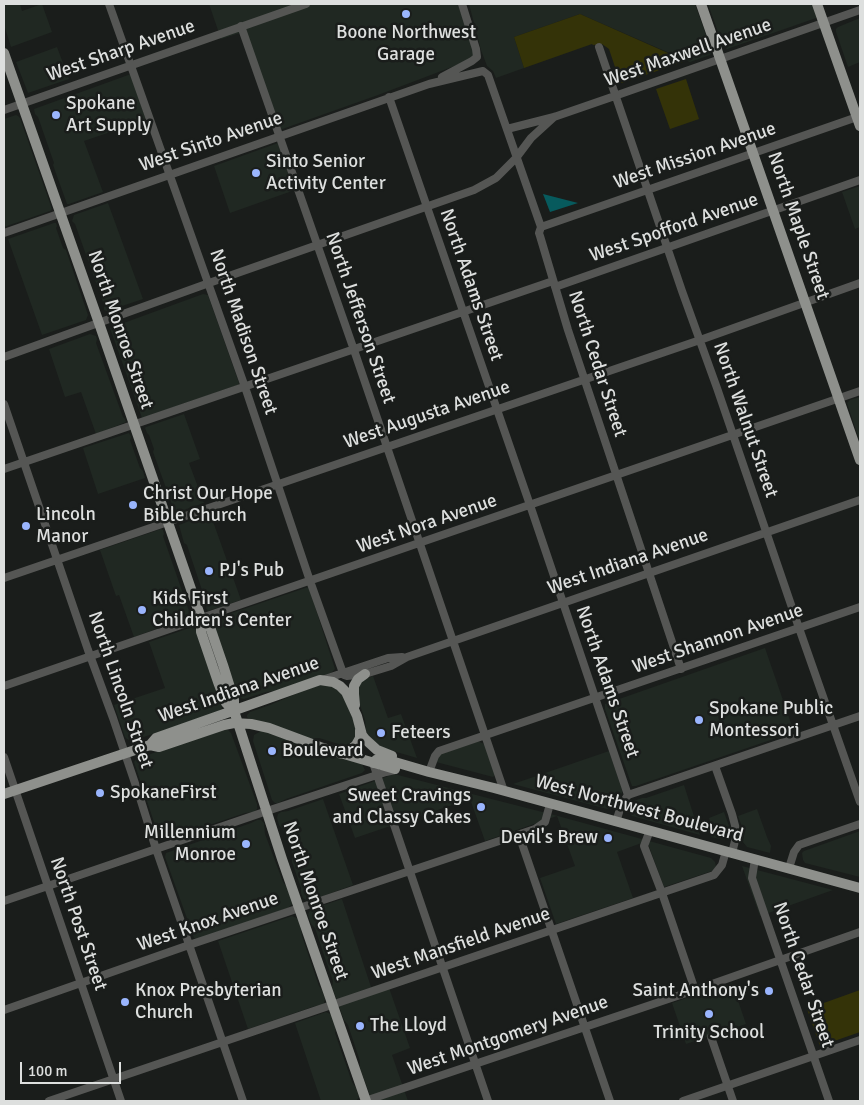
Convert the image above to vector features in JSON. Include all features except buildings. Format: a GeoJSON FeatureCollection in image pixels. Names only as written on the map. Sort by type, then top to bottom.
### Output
{"type":"FeatureCollection","features":[{"type":"Feature","properties":{"kind":"main road","name":"North Maple Street"},"geometry":{"type":"LineString","coordinates":[[701,4],[860,460]]}},
{"type":"Feature","properties":{"kind":"main road"},"geometry":{"type":"LineString","coordinates":[[817,4],[859,120]]}},
{"type":"Feature","properties":{"kind":"main road","name":"North Monroe Street"},"geometry":{"type":"LineString","coordinates":[[4,53],[201,618],[208,624],[234,700],[234,711],[299,908],[366,1101]]}},
{"type":"Feature","properties":{"kind":"main road"},"geometry":{"type":"LineString","coordinates":[[346,755],[360,738],[354,686],[358,679],[365,674]]}},
{"type":"Feature","properties":{"kind":"main road","name":"West Indiana Avenue"},"geometry":{"type":"LineString","coordinates":[[4,794],[150,745],[156,738],[320,680]]}},
{"type":"Feature","properties":{"kind":"main road","name":"West Northwest Boulevard"},"geometry":{"type":"LineString","coordinates":[[320,680],[333,682],[346,692],[362,735],[372,746],[380,752],[399,758],[408,766],[860,888]]}},
{"type":"Feature","properties":{"kind":"main road"},"geometry":{"type":"LineString","coordinates":[[238,723],[268,728],[346,755],[397,770],[408,766]]}},
{"type":"Feature","properties":{"kind":"main road","name":"West Indiana Avenue"},"geometry":{"type":"LineString","coordinates":[[150,745],[159,747],[224,725],[238,723]]}},
{"type":"Feature","properties":{"kind":"main road"},"geometry":{"type":"LineString","coordinates":[[373,763],[381,758],[408,766]]}},
{"type":"Feature","properties":{"kind":"street","name":"North Madison Street"},"geometry":{"type":"LineString","coordinates":[[110,4],[246,387],[342,673]]}},
{"type":"Feature","properties":{"kind":"street","name":"West Sharp Avenue"},"geometry":{"type":"LineString","coordinates":[[4,110],[306,4]]}},
{"type":"Feature","properties":{"kind":"street","name":"West Sinto Avenue"},"geometry":{"type":"LineString","coordinates":[[429,84],[477,57],[462,4]]}},
{"type":"Feature","properties":{"kind":"street","name":"West Maxwell Avenue"},"geometry":{"type":"LineString","coordinates":[[506,129],[616,96],[860,10]]}},
{"type":"Feature","properties":{"kind":"street","name":"North Jefferson Street"},"geometry":{"type":"LineString","coordinates":[[241,26],[318,244],[504,791]]}},
{"type":"Feature","properties":{"kind":"street","name":"North Walnut Street"},"geometry":{"type":"LineString","coordinates":[[599,47],[860,802]]}},
{"type":"Feature","properties":{"kind":"street","name":"West Sinto Avenue"},"geometry":{"type":"LineString","coordinates":[[4,233],[389,97],[429,84],[483,71]]}},
{"type":"Feature","properties":{"kind":"street","name":"North Cedar Street"},"geometry":{"type":"LineString","coordinates":[[483,71],[488,75],[541,227],[539,233],[568,330],[680,669]]}},
{"type":"Feature","properties":{"kind":"street","name":"North Adams Street"},"geometry":{"type":"LineString","coordinates":[[389,97],[628,795]]}},
{"type":"Feature","properties":{"kind":"street","name":"West Maxwell Avenue"},"geometry":{"type":"LineString","coordinates":[[4,356],[474,190],[496,178],[516,158],[531,138],[554,116]]}},
{"type":"Feature","properties":{"kind":"street","name":"West Mission Avenue"},"geometry":{"type":"LineString","coordinates":[[541,227],[754,152],[859,120]]}},
{"type":"Feature","properties":{"kind":"street","name":"West Spofford Avenue"},"geometry":{"type":"LineString","coordinates":[[4,469],[464,312],[667,248],[860,180]]}},
{"type":"Feature","properties":{"kind":"street","name":"West Augusta Avenue"},"geometry":{"type":"LineString","coordinates":[[4,578],[277,483],[700,340],[860,283]]}},
{"type":"Feature","properties":{"kind":"street","name":"West Nora Avenue"},"geometry":{"type":"LineString","coordinates":[[4,686],[860,391]]}},
{"type":"Feature","properties":{"kind":"street","name":"North Lincoln Street"},"geometry":{"type":"LineString","coordinates":[[4,404],[57,560],[109,704],[156,849],[243,1101]]}},
{"type":"Feature","properties":{"kind":"street","name":"West Indiana Avenue"},"geometry":{"type":"LineString","coordinates":[[342,673],[347,676],[365,674],[391,666],[407,657],[860,500]]}},
{"type":"Feature","properties":{"kind":"street","name":"West Shannon Avenue"},"geometry":{"type":"LineString","coordinates":[[429,772],[439,751],[860,607]]}},
{"type":"Feature","properties":{"kind":"street","name":"West Indiana Avenue"},"geometry":{"type":"LineString","coordinates":[[320,680],[388,658],[407,657]]}},
{"type":"Feature","properties":{"kind":"street"},"geometry":{"type":"LineString","coordinates":[[616,822],[621,806],[628,795],[860,716]]}},
{"type":"Feature","properties":{"kind":"street","name":"North Post Street"},"geometry":{"type":"LineString","coordinates":[[4,757],[121,1101]]}},
{"type":"Feature","properties":{"kind":"street"},"geometry":{"type":"LineString","coordinates":[[373,763],[488,1101]]}},
{"type":"Feature","properties":{"kind":"street"},"geometry":{"type":"LineString","coordinates":[[715,766],[737,833],[729,852]]}},
{"type":"Feature","properties":{"kind":"street"},"geometry":{"type":"LineString","coordinates":[[4,901],[267,811],[397,770]]}},
{"type":"Feature","properties":{"kind":"street","name":"West Knox Avenue"},"geometry":{"type":"LineString","coordinates":[[4,1010],[189,945],[535,829],[545,822],[550,804]]}},
{"type":"Feature","properties":{"kind":"street"},"geometry":{"type":"LineString","coordinates":[[789,868],[794,852],[799,845],[860,824]]}},
{"type":"Feature","properties":{"kind":"street"},"geometry":{"type":"LineString","coordinates":[[650,830],[644,846],[695,990]]}},
{"type":"Feature","properties":{"kind":"street"},"geometry":{"type":"LineString","coordinates":[[519,835],[610,1101]]}},
{"type":"Feature","properties":{"kind":"street","name":"West Mansfield Avenue"},"geometry":{"type":"LineString","coordinates":[[50,1101],[714,875],[729,852]]}},
{"type":"Feature","properties":{"kind":"street","name":"North Cedar Street"},"geometry":{"type":"LineString","coordinates":[[755,859],[752,878],[829,1101]]}},
{"type":"Feature","properties":{"kind":"street","name":"West Montgomery Avenue"},"geometry":{"type":"LineString","coordinates":[[366,1101],[860,932]]}},
{"type":"Feature","properties":{"kind":"street"},"geometry":{"type":"LineString","coordinates":[[711,1038],[733,1101]]}},
{"type":"Feature","properties":{"kind":"street"},"geometry":{"type":"LineString","coordinates":[[684,1101],[860,1040]]}},
{"type":"Feature","properties":{"kind":"shaded area"},"geometry":{"type":"Polygon","coordinates":[[[4,4],[20,4],[22,11],[42,4],[52,32],[11,47],[4,25],[4,4]]]}},
{"type":"Feature","properties":{"kind":"shaded area"},"geometry":{"type":"Polygon","coordinates":[[[209,4],[458,4],[475,53],[473,59],[274,132],[240,33],[221,39],[209,4]]]}},
{"type":"Feature","properties":{"kind":"shaded area"},"geometry":{"type":"Polygon","coordinates":[[[469,4],[695,4],[712,52],[710,55],[690,62],[580,14],[514,37],[524,68],[496,78],[493,71],[487,66],[481,50],[469,4]]]}},
{"type":"Feature","properties":{"kind":"shaded area"},"geometry":{"type":"Polygon","coordinates":[[[708,4],[813,4],[816,18],[727,49],[723,46],[708,4]]]}},
{"type":"Feature","properties":{"kind":"shaded area"},"geometry":{"type":"Polygon","coordinates":[[[580,14],[686,61],[622,83],[620,82],[609,49],[602,44],[592,44],[524,68],[514,37],[580,14]]]}},
{"type":"Feature","properties":{"kind":"shaded area"},"geometry":{"type":"Polygon","coordinates":[[[860,18],[860,62],[848,67],[836,29],[860,18]]]}},
{"type":"Feature","properties":{"kind":"shaded area"},"geometry":{"type":"Polygon","coordinates":[[[57,47],[69,79],[28,93],[16,62],[57,47]]]}},
{"type":"Feature","properties":{"kind":"shaded area"},"geometry":{"type":"Polygon","coordinates":[[[131,74],[146,120],[84,141],[103,192],[67,204],[34,109],[131,74]]]}},
{"type":"Feature","properties":{"kind":"shaded area"},"geometry":{"type":"Polygon","coordinates":[[[686,79],[699,119],[670,129],[656,89],[686,79]]]}},
{"type":"Feature","properties":{"kind":"shaded area"},"geometry":{"type":"Polygon","coordinates":[[[16,115],[20,118],[52,209],[4,227],[4,119],[16,115]]]}},
{"type":"Feature","properties":{"kind":"shaded area"},"geometry":{"type":"Polygon","coordinates":[[[278,143],[295,190],[230,213],[214,166],[278,143]]]}},
{"type":"Feature","properties":{"kind":"shaded area"},"geometry":{"type":"Polygon","coordinates":[[[860,186],[860,227],[855,229],[842,192],[860,186]]]}},
{"type":"Feature","properties":{"kind":"shaded area"},"geometry":{"type":"Polygon","coordinates":[[[108,203],[143,299],[107,311],[104,310],[104,305],[75,224],[72,221],[74,215],[108,203]]]}},
{"type":"Feature","properties":{"kind":"shaded area"},"geometry":{"type":"Polygon","coordinates":[[[56,223],[63,248],[66,250],[88,315],[86,320],[42,335],[8,239],[56,223]]]}},
{"type":"Feature","properties":{"kind":"shaded area"},"geometry":{"type":"Polygon","coordinates":[[[203,294],[208,295],[239,383],[238,385],[142,418],[110,328],[203,294]]]}},
{"type":"Feature","properties":{"kind":"shaded area"},"geometry":{"type":"Polygon","coordinates":[[[90,334],[96,336],[96,343],[126,422],[96,434],[81,392],[65,397],[49,349],[90,334]]]}},
{"type":"Feature","properties":{"kind":"shaded area"},"geometry":{"type":"Polygon","coordinates":[[[860,397],[860,442],[847,403],[860,397]]]}},
{"type":"Feature","properties":{"kind":"shaded area"},"geometry":{"type":"Polygon","coordinates":[[[184,414],[200,459],[189,463],[204,503],[175,513],[145,428],[184,414]]]}},
{"type":"Feature","properties":{"kind":"shaded area"},"geometry":{"type":"Polygon","coordinates":[[[129,433],[145,478],[98,494],[83,448],[129,433]]]}},
{"type":"Feature","properties":{"kind":"shaded area"},"geometry":{"type":"Polygon","coordinates":[[[210,513],[241,600],[208,611],[179,525],[210,513]]]}},
{"type":"Feature","properties":{"kind":"shaded area"},"geometry":{"type":"Polygon","coordinates":[[[161,529],[163,530],[163,536],[192,616],[134,637],[119,595],[116,596],[100,550],[161,529]]]}},
{"type":"Feature","properties":{"kind":"shaded area"},"geometry":{"type":"Polygon","coordinates":[[[308,587],[335,669],[331,673],[282,690],[266,692],[244,699],[240,698],[237,695],[213,622],[214,620],[308,587]]]}},
{"type":"Feature","properties":{"kind":"shaded area"},"geometry":{"type":"Polygon","coordinates":[[[192,627],[197,630],[222,708],[218,712],[132,741],[127,739],[114,705],[165,688],[149,642],[192,627]]]}},
{"type":"Feature","properties":{"kind":"shaded area","name":"Spokane Public Montessori"},"geometry":{"type":"Polygon","coordinates":[[[765,648],[794,732],[632,786],[605,709],[605,704],[765,648]]]}},
{"type":"Feature","properties":{"kind":"shaded area"},"geometry":{"type":"Polygon","coordinates":[[[373,676],[388,718],[401,714],[417,758],[386,749],[368,735],[357,696],[360,681],[373,676]]]}},
{"type":"Feature","properties":{"kind":"shaded area"},"geometry":{"type":"Polygon","coordinates":[[[320,685],[328,685],[339,690],[349,705],[357,739],[348,747],[319,738],[310,739],[247,717],[250,712],[320,685]]]}},
{"type":"Feature","properties":{"kind":"shaded area"},"geometry":{"type":"Polygon","coordinates":[[[223,729],[231,733],[257,804],[257,809],[254,812],[245,813],[165,840],[160,840],[134,762],[136,759],[223,729]]]}},
{"type":"Feature","properties":{"kind":"shaded area"},"geometry":{"type":"Polygon","coordinates":[[[261,731],[362,764],[365,770],[362,773],[275,803],[272,800],[253,741],[254,735],[261,731]]]}},
{"type":"Feature","properties":{"kind":"shaded area"},"geometry":{"type":"Polygon","coordinates":[[[477,742],[486,745],[495,775],[493,777],[436,762],[440,754],[477,742]]]}},
{"type":"Feature","properties":{"kind":"shaded area"},"geometry":{"type":"Polygon","coordinates":[[[609,751],[622,790],[613,808],[607,809],[513,784],[609,751]]]}},
{"type":"Feature","properties":{"kind":"shaded area"},"geometry":{"type":"Polygon","coordinates":[[[394,774],[558,816],[711,858],[715,862],[716,867],[712,871],[664,887],[647,841],[617,852],[633,898],[556,924],[540,878],[575,866],[557,816],[485,841],[470,799],[355,838],[339,794],[394,774]]]}},
{"type":"Feature","properties":{"kind":"shaded area"},"geometry":{"type":"Polygon","coordinates":[[[684,785],[700,835],[632,816],[629,813],[627,807],[631,802],[684,785]]]}},
{"type":"Feature","properties":{"kind":"shaded area"},"geometry":{"type":"Polygon","coordinates":[[[323,799],[353,885],[310,901],[303,898],[301,893],[292,862],[292,853],[277,818],[281,812],[323,799]]]}},
{"type":"Feature","properties":{"kind":"shaded area"},"geometry":{"type":"Polygon","coordinates":[[[757,809],[771,846],[770,853],[747,847],[743,842],[744,832],[738,816],[757,809]]]}},
{"type":"Feature","properties":{"kind":"shaded area"},"geometry":{"type":"Polygon","coordinates":[[[724,812],[731,835],[724,840],[711,837],[713,830],[709,818],[724,812]]]}},
{"type":"Feature","properties":{"kind":"shaded area"},"geometry":{"type":"Polygon","coordinates":[[[261,820],[264,823],[265,834],[292,904],[288,908],[197,939],[194,938],[165,857],[166,853],[261,820]]]}},
{"type":"Feature","properties":{"kind":"shaded area"},"geometry":{"type":"Polygon","coordinates":[[[860,831],[860,877],[805,863],[803,860],[802,853],[804,851],[860,831]]]}},
{"type":"Feature","properties":{"kind":"shaded area"},"geometry":{"type":"Polygon","coordinates":[[[742,866],[833,890],[760,916],[742,866]]]}},
{"type":"Feature","properties":{"kind":"shaded area"},"geometry":{"type":"Polygon","coordinates":[[[342,899],[371,987],[387,982],[410,1048],[392,1055],[408,1101],[372,1101],[360,1068],[360,1061],[348,1025],[344,1020],[332,987],[333,981],[315,928],[311,924],[308,915],[312,909],[342,899]]]}},
{"type":"Feature","properties":{"kind":"shaded area"},"geometry":{"type":"Polygon","coordinates":[[[292,916],[299,919],[302,936],[325,999],[324,1003],[323,1005],[248,1029],[218,941],[292,916]]]}},
{"type":"Feature","properties":{"kind":"shaded area","name":"Trinity School"},"geometry":{"type":"Polygon","coordinates":[[[732,983],[746,1024],[686,1044],[672,1003],[732,983]]]}},
{"type":"Feature","properties":{"kind":"shaded area"},"geometry":{"type":"Polygon","coordinates":[[[860,990],[860,1032],[820,1046],[807,1009],[860,990]]]}},
{"type":"Feature","properties":{"kind":"shaded area"},"geometry":{"type":"Polygon","coordinates":[[[326,1012],[332,1016],[336,1028],[335,1033],[359,1097],[356,1101],[321,1101],[295,1023],[326,1012]]]}},
{"type":"Feature","properties":{"kind":"water"},"geometry":{"type":"Polygon","coordinates":[[[543,194],[578,203],[550,212],[543,194]]]}},
{"type":"Feature","properties":{"kind":"place","name":"Boone Northwest Garage"},"geometry":{"type":"Point","coordinates":[406,14]}},
{"type":"Feature","properties":{"kind":"place","name":"Spokane Art Supply"},"geometry":{"type":"Point","coordinates":[56,115]}},
{"type":"Feature","properties":{"kind":"place","name":"Sinto Senior Activity Center"},"geometry":{"type":"Point","coordinates":[256,173]}},
{"type":"Feature","properties":{"kind":"place","name":"Christ Our Hope Bible Church"},"geometry":{"type":"Point","coordinates":[133,505]}},
{"type":"Feature","properties":{"kind":"place","name":"Lincoln Manor"},"geometry":{"type":"Point","coordinates":[26,526]}},
{"type":"Feature","properties":{"kind":"place","name":"PJ's Pub"},"geometry":{"type":"Point","coordinates":[209,571]}},
{"type":"Feature","properties":{"kind":"place","name":"Kids First Children's Center"},"geometry":{"type":"Point","coordinates":[142,610]}},
{"type":"Feature","properties":{"kind":"place","name":"Spokane Public Montessori"},"geometry":{"type":"Point","coordinates":[699,720]}},
{"type":"Feature","properties":{"kind":"place","name":"Feteers"},"geometry":{"type":"Point","coordinates":[381,733]}},
{"type":"Feature","properties":{"kind":"place","name":"Boulevard"},"geometry":{"type":"Point","coordinates":[272,751]}},
{"type":"Feature","properties":{"kind":"place","name":"SpokaneFirst"},"geometry":{"type":"Point","coordinates":[100,793]}},
{"type":"Feature","properties":{"kind":"place","name":"Sweet Cravings and Classy Cakes"},"geometry":{"type":"Point","coordinates":[481,807]}},
{"type":"Feature","properties":{"kind":"place","name":"Devil's Brew"},"geometry":{"type":"Point","coordinates":[608,838]}},
{"type":"Feature","properties":{"kind":"place","name":"Millennium Monroe"},"geometry":{"type":"Point","coordinates":[246,844]}},
{"type":"Feature","properties":{"kind":"place","name":"Saint Anthony's"},"geometry":{"type":"Point","coordinates":[769,991]}},
{"type":"Feature","properties":{"kind":"place","name":"Knox Presbyterian Church"},"geometry":{"type":"Point","coordinates":[125,1002]}},
{"type":"Feature","properties":{"kind":"place","name":"Trinity School"},"geometry":{"type":"Point","coordinates":[709,1014]}},
{"type":"Feature","properties":{"kind":"place","name":"The Lloyd"},"geometry":{"type":"Point","coordinates":[360,1026]}}]}
